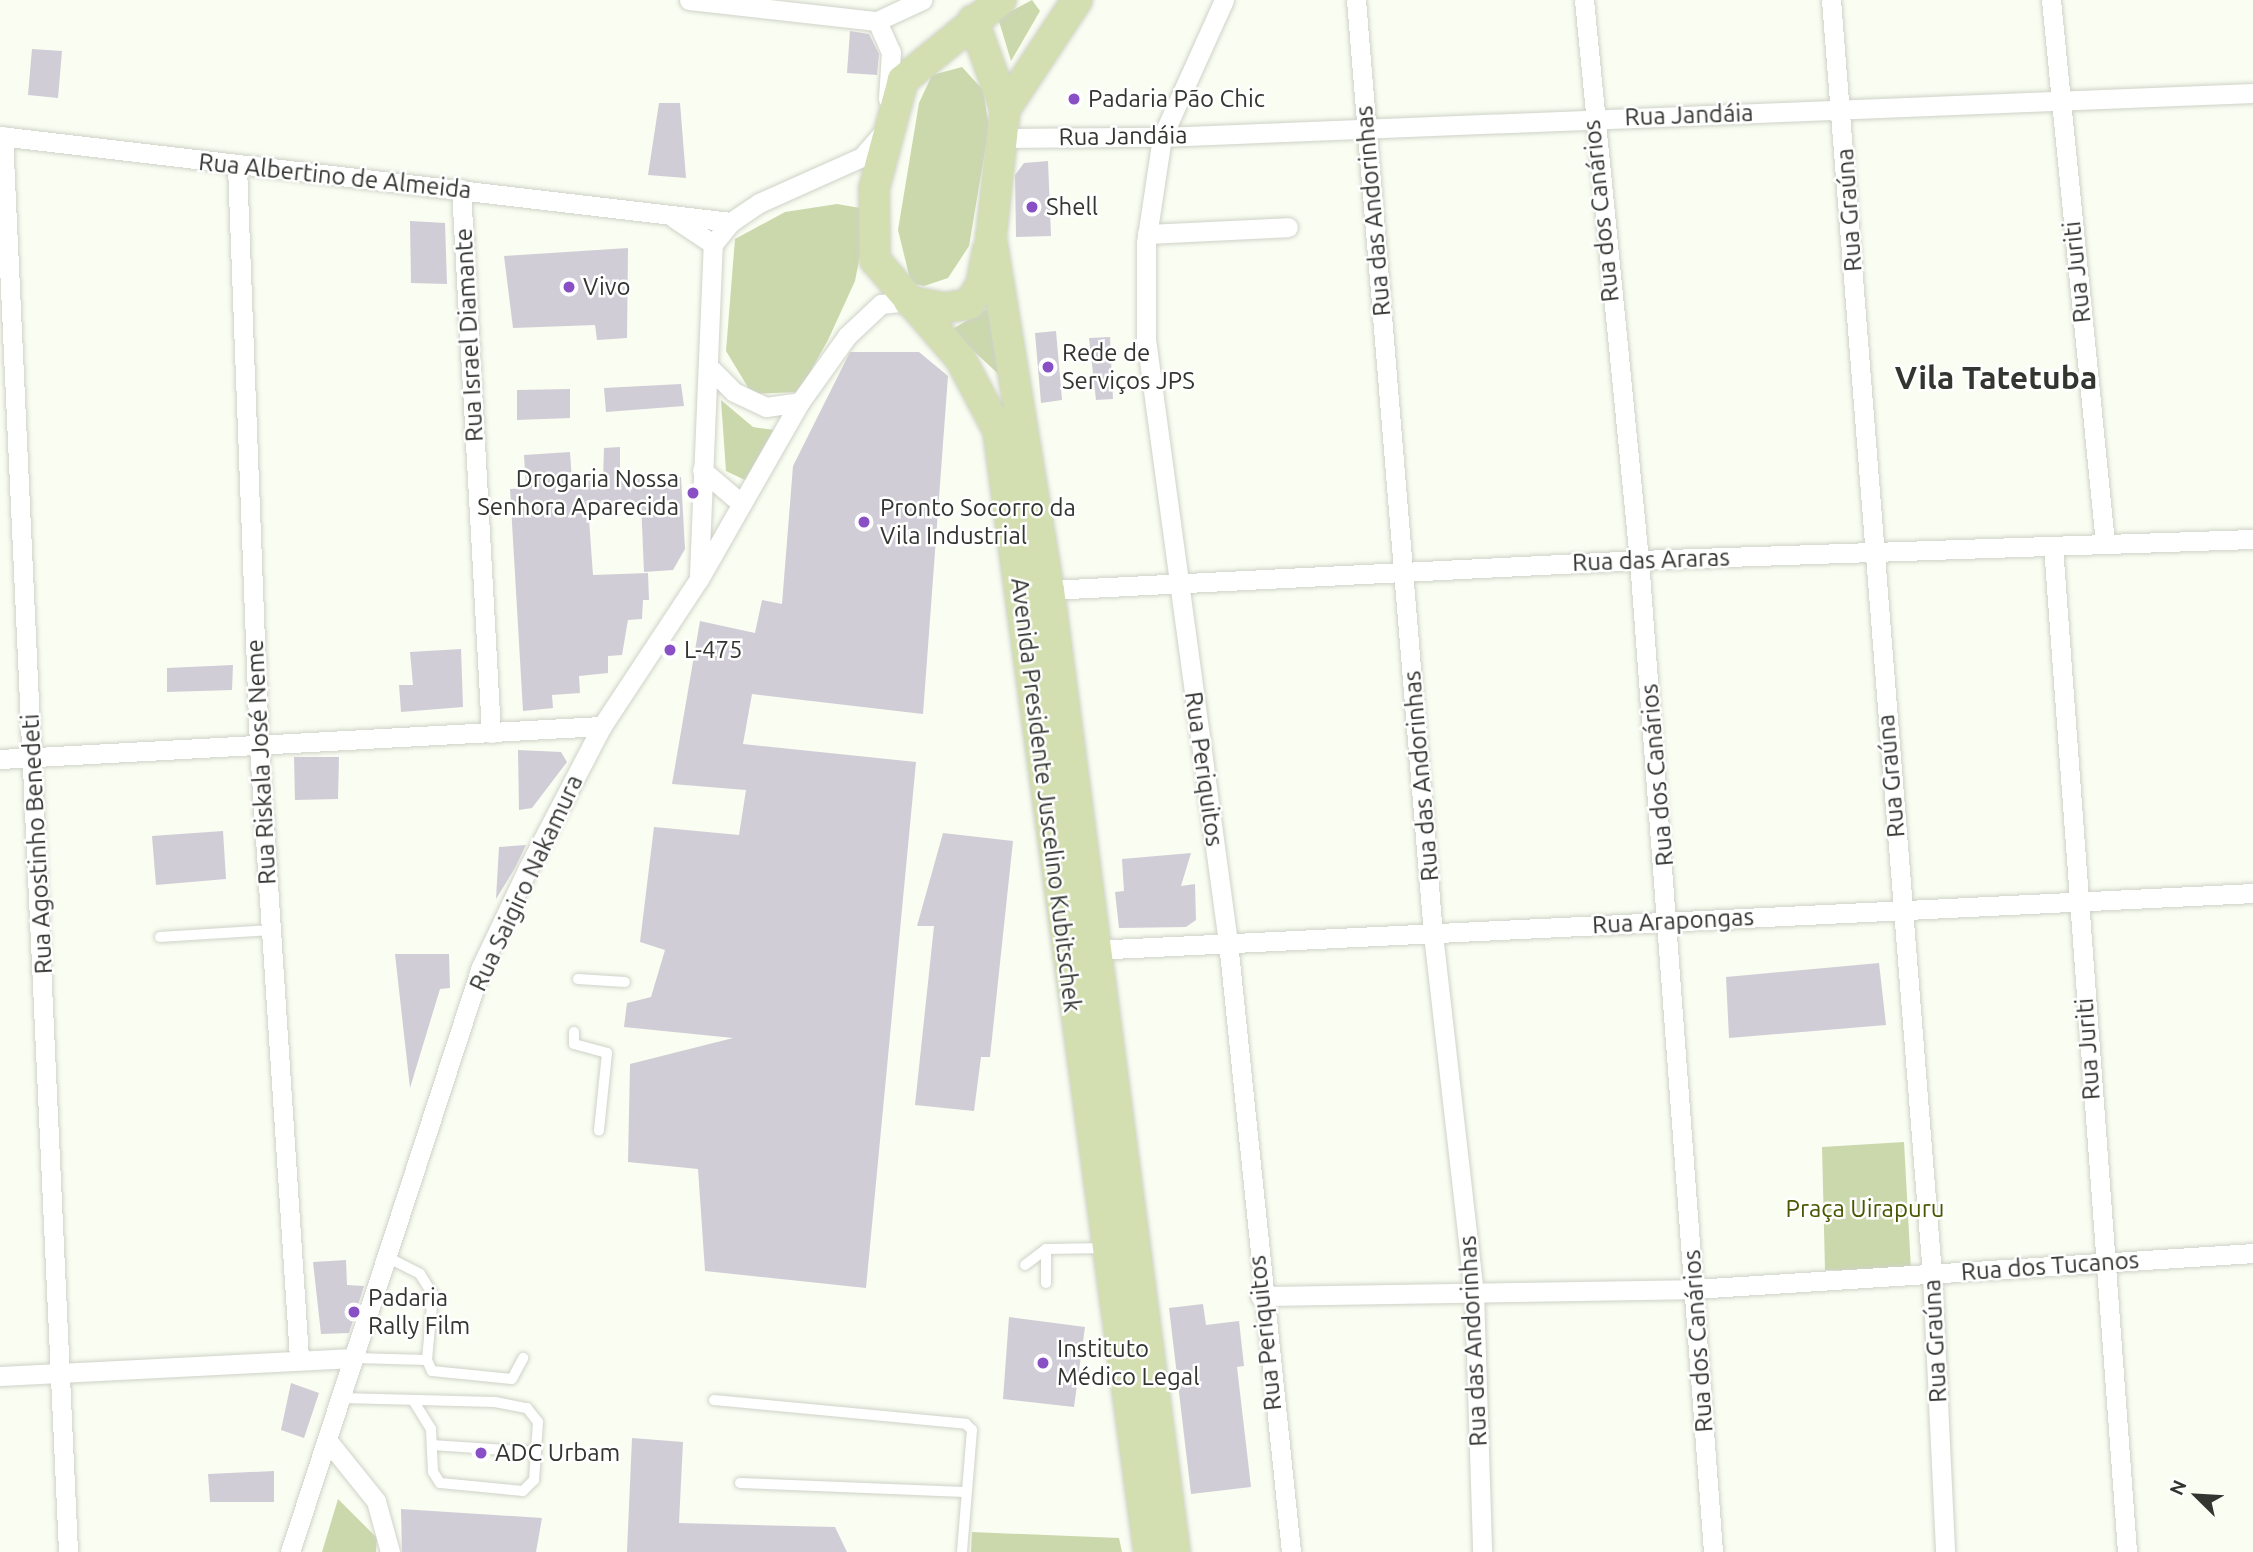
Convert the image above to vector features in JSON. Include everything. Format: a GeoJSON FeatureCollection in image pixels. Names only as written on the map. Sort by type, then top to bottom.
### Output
{"type":"FeatureCollection","features":[{"type":"Feature","properties":{"kind":"main road","name":"Avenida Presidente Juscelino Kubitschek"},"geometry":{"type":"LineString","coordinates":[[1001,0],[972,10],[903,80],[887,128],[874,189],[875,260],[960,358],[998,430],[1149,1552]]}},
{"type":"Feature","properties":{"kind":"main road","name":"Avenida Presidente Juscelino Kubitschek"},"geometry":{"type":"LineString","coordinates":[[1077,0],[1005,109],[999,138],[991,237],[1049,590],[1092,950],[1175,1552]]}},
{"type":"Feature","properties":{"kind":"main road"},"geometry":{"type":"LineString","coordinates":[[972,10],[1005,109]]}},
{"type":"Feature","properties":{"kind":"main road"},"geometry":{"type":"LineString","coordinates":[[909,300],[944,308],[969,304],[981,285],[991,237]]}},
{"type":"Feature","properties":{"kind":"street"},"geometry":{"type":"LineString","coordinates":[[690,0],[877,21],[922,0]]}},
{"type":"Feature","properties":{"kind":"street","name":"Rua Periquitos"},"geometry":{"type":"LineString","coordinates":[[1224,0],[1162,137],[1147,234],[1146,338],[1228,943],[1260,1296],[1291,1552]]}},
{"type":"Feature","properties":{"kind":"street","name":"Rua das Andorinhas"},"geometry":{"type":"LineString","coordinates":[[1356,0],[1433,934],[1474,1292],[1482,1552]]}},
{"type":"Feature","properties":{"kind":"street","name":"Rua dos Canários"},"geometry":{"type":"LineString","coordinates":[[1584,0],[1591,119],[1639,560],[1713,1552]]}},
{"type":"Feature","properties":{"kind":"street","name":"Rua Graúna"},"geometry":{"type":"LineString","coordinates":[[1831,0],[1842,109],[1872,552],[1932,1274],[1945,1552]]}},
{"type":"Feature","properties":{"kind":"street","name":"Rua Juriti"},"geometry":{"type":"LineString","coordinates":[[2050,0],[2105,543]]}},
{"type":"Feature","properties":{"kind":"street"},"geometry":{"type":"LineString","coordinates":[[699,579],[702,470],[712,370],[708,279],[713,244],[731,222],[842,169],[887,128],[891,52],[877,21]]}},
{"type":"Feature","properties":{"kind":"street","name":"Rua Jandáia"},"geometry":{"type":"LineString","coordinates":[[999,138],[1162,137],[1365,126],[2253,93]]}},
{"type":"Feature","properties":{"kind":"street","name":"Rua Albertino de Almeida"},"geometry":{"type":"LineString","coordinates":[[1,136],[237,166],[461,189],[731,222]]}},
{"type":"Feature","properties":{"kind":"street","name":"Rua Agostinho Benedeti"},"geometry":{"type":"LineString","coordinates":[[1,136],[33,757],[68,1552]]}},
{"type":"Feature","properties":{"kind":"street","name":"Rua Riskala José Neme"},"geometry":{"type":"LineString","coordinates":[[237,166],[259,747],[299,1358]]}},
{"type":"Feature","properties":{"kind":"street","name":"Rua Israel Diamante"},"geometry":{"type":"LineString","coordinates":[[461,189],[491,733]]}},
{"type":"Feature","properties":{"kind":"street","name":"Rua Albertino de Almeida"},"geometry":{"type":"LineString","coordinates":[[670,216],[713,244]]}},
{"type":"Feature","properties":{"kind":"street"},"geometry":{"type":"LineString","coordinates":[[1147,234],[1288,227]]}},
{"type":"Feature","properties":{"kind":"street","name":"Rua Saigiro Nakamura"},"geometry":{"type":"LineString","coordinates":[[290,1552],[481,967],[603,726],[699,579],[800,402],[847,336],[881,304],[909,300]]}},
{"type":"Feature","properties":{"kind":"street"},"geometry":{"type":"LineString","coordinates":[[712,370],[734,392],[766,407],[800,402]]}},
{"type":"Feature","properties":{"kind":"street"},"geometry":{"type":"LineString","coordinates":[[702,470],[742,504]]}},
{"type":"Feature","properties":{"kind":"street","name":"Rua das Araras"},"geometry":{"type":"LineString","coordinates":[[1049,590],[1639,560],[2253,539]]}},
{"type":"Feature","properties":{"kind":"street","name":"Rua Juriti"},"geometry":{"type":"LineString","coordinates":[[2053,546],[2076,900],[2127,1552]]}},
{"type":"Feature","properties":{"kind":"street"},"geometry":{"type":"LineString","coordinates":[[0,759],[259,747],[603,726]]}},
{"type":"Feature","properties":{"kind":"street","name":"Rua Arapongas"},"geometry":{"type":"LineString","coordinates":[[1092,950],[1903,908],[2253,893]]}},
{"type":"Feature","properties":{"kind":"street","name":"Rua dos Tucanos"},"geometry":{"type":"LineString","coordinates":[[1260,1296],[1694,1289],[2253,1253]]}},
{"type":"Feature","properties":{"kind":"street"},"geometry":{"type":"LineString","coordinates":[[0,1376],[299,1358],[354,1358]]}},
{"type":"Feature","properties":{"kind":"street"},"geometry":{"type":"LineString","coordinates":[[327,1440],[376,1501],[390,1552]]}},
{"type":"Feature","properties":{"kind":"lane"},"geometry":{"type":"LineString","coordinates":[[160,937],[271,930]]}},
{"type":"Feature","properties":{"kind":"lane"},"geometry":{"type":"LineString","coordinates":[[578,979],[625,982]]}},
{"type":"Feature","properties":{"kind":"lane"},"geometry":{"type":"LineString","coordinates":[[574,1032],[574,1044],[607,1053],[599,1132]]}},
{"type":"Feature","properties":{"kind":"lane"},"geometry":{"type":"LineString","coordinates":[[1025,1265],[1046,1249],[1106,1248]]}},
{"type":"Feature","properties":{"kind":"lane"},"geometry":{"type":"LineString","coordinates":[[1046,1249],[1046,1283]]}},
{"type":"Feature","properties":{"kind":"lane"},"geometry":{"type":"LineString","coordinates":[[387,1256],[420,1274],[433,1295],[427,1360]]}},
{"type":"Feature","properties":{"kind":"lane"},"geometry":{"type":"LineString","coordinates":[[354,1358],[427,1360],[442,1375],[512,1379],[523,1358]]}},
{"type":"Feature","properties":{"kind":"lane"},"geometry":{"type":"LineString","coordinates":[[341,1398],[413,1400],[527,1408],[538,1422],[536,1452],[528,1485],[501,1490],[440,1483],[432,1444],[413,1400]]}},
{"type":"Feature","properties":{"kind":"lane"},"geometry":{"type":"LineString","coordinates":[[714,1400],[966,1424],[972,1430],[962,1552]]}},
{"type":"Feature","properties":{"kind":"lane"},"geometry":{"type":"LineString","coordinates":[[432,1444],[536,1452]]}},
{"type":"Feature","properties":{"kind":"lane"},"geometry":{"type":"LineString","coordinates":[[740,1483],[966,1492]]}},
{"type":"Feature","properties":{"kind":"green space"},"geometry":{"type":"Polygon","coordinates":[[[1032,0],[1040,11],[1011,61],[998,18],[1032,0]]]}},
{"type":"Feature","properties":{"kind":"green space"},"geometry":{"type":"Polygon","coordinates":[[[962,67],[983,90],[989,127],[969,246],[948,278],[924,286],[911,283],[898,230],[919,103],[932,75],[962,67]]]}},
{"type":"Feature","properties":{"kind":"green space"},"geometry":{"type":"Polygon","coordinates":[[[837,204],[860,208],[864,235],[855,281],[828,340],[799,392],[752,394],[726,351],[735,239],[785,212],[837,204]]]}},
{"type":"Feature","properties":{"kind":"green space"},"geometry":{"type":"Polygon","coordinates":[[[993,305],[1007,382],[951,330],[993,305]]]}},
{"type":"Feature","properties":{"kind":"green space"},"geometry":{"type":"Polygon","coordinates":[[[721,400],[753,427],[780,431],[751,483],[726,471],[721,400]]]}},
{"type":"Feature","properties":{"kind":"green space","name":"Praça Uirapuru"},"geometry":{"type":"Polygon","coordinates":[[[1904,1142],[1911,1270],[1825,1270],[1822,1147],[1904,1142]]]}},
{"type":"Feature","properties":{"kind":"green space"},"geometry":{"type":"Polygon","coordinates":[[[338,1499],[377,1538],[376,1552],[322,1552],[338,1499]]]}},
{"type":"Feature","properties":{"kind":"green space"},"geometry":{"type":"Polygon","coordinates":[[[972,1532],[1119,1538],[1122,1552],[971,1552],[972,1532]]]}},
{"type":"Feature","properties":{"kind":"building"},"geometry":{"type":"Polygon","coordinates":[[[850,31],[869,34],[879,54],[877,75],[847,73],[850,31]]]}},
{"type":"Feature","properties":{"kind":"building"},"geometry":{"type":"Polygon","coordinates":[[[32,49],[62,51],[58,98],[28,95],[32,49]]]}},
{"type":"Feature","properties":{"kind":"building"},"geometry":{"type":"Polygon","coordinates":[[[659,103],[680,103],[686,178],[648,175],[659,103]]]}},
{"type":"Feature","properties":{"kind":"building","name":"Shell"},"geometry":{"type":"Polygon","coordinates":[[[1048,161],[1051,236],[1016,237],[1015,175],[1024,163],[1048,161]]]}},
{"type":"Feature","properties":{"kind":"building"},"geometry":{"type":"Polygon","coordinates":[[[410,221],[445,223],[447,284],[411,283],[410,221]]]}},
{"type":"Feature","properties":{"kind":"building","name":"Vivo"},"geometry":{"type":"Polygon","coordinates":[[[628,248],[627,338],[597,340],[595,325],[513,328],[504,256],[628,248]]]}},
{"type":"Feature","properties":{"kind":"building","name":"Rede de Serviços JPS"},"geometry":{"type":"Polygon","coordinates":[[[1056,331],[1062,400],[1041,403],[1035,333],[1056,331]]]}},
{"type":"Feature","properties":{"kind":"building","name":"Rede de Serviços JPS"},"geometry":{"type":"Polygon","coordinates":[[[1110,337],[1113,399],[1096,400],[1089,338],[1110,337]]]}},
{"type":"Feature","properties":{"kind":"building"},"geometry":{"type":"Polygon","coordinates":[[[850,352],[919,352],[948,376],[923,714],[752,694],[743,744],[916,762],[866,1288],[705,1271],[698,1169],[628,1162],[630,1064],[733,1038],[624,1027],[627,1003],[651,997],[665,950],[640,942],[654,827],[739,835],[746,790],[672,784],[700,621],[755,633],[762,600],[782,604],[793,466],[850,352]]]}},
{"type":"Feature","properties":{"kind":"building"},"geometry":{"type":"Polygon","coordinates":[[[681,384],[684,406],[606,412],[604,388],[681,384]]]}},
{"type":"Feature","properties":{"kind":"building"},"geometry":{"type":"Polygon","coordinates":[[[570,389],[570,418],[517,420],[517,390],[570,389]]]}},
{"type":"Feature","properties":{"kind":"building"},"geometry":{"type":"Polygon","coordinates":[[[620,447],[620,479],[681,477],[685,549],[673,570],[644,572],[641,502],[588,505],[593,575],[648,573],[649,600],[643,600],[642,619],[628,620],[622,655],[608,656],[608,673],[579,676],[580,693],[552,695],[553,708],[523,711],[510,489],[526,488],[524,455],[570,452],[572,481],[603,480],[604,448],[620,447]]]}},
{"type":"Feature","properties":{"kind":"building"},"geometry":{"type":"Polygon","coordinates":[[[461,649],[463,707],[401,712],[399,685],[413,685],[410,652],[461,649]]]}},
{"type":"Feature","properties":{"kind":"building"},"geometry":{"type":"Polygon","coordinates":[[[233,665],[232,690],[167,692],[167,668],[233,665]]]}},
{"type":"Feature","properties":{"kind":"building"},"geometry":{"type":"Polygon","coordinates":[[[518,750],[561,752],[567,762],[532,808],[519,810],[518,750]]]}},
{"type":"Feature","properties":{"kind":"building"},"geometry":{"type":"Polygon","coordinates":[[[294,757],[339,757],[338,799],[295,800],[294,757]]]}},
{"type":"Feature","properties":{"kind":"building"},"geometry":{"type":"Polygon","coordinates":[[[223,831],[226,879],[156,885],[152,836],[223,831]]]}},
{"type":"Feature","properties":{"kind":"building"},"geometry":{"type":"Polygon","coordinates":[[[943,833],[1013,841],[990,1057],[981,1057],[974,1111],[915,1105],[934,926],[917,926],[943,833]]]}},
{"type":"Feature","properties":{"kind":"building"},"geometry":{"type":"Polygon","coordinates":[[[526,845],[515,868],[496,899],[499,847],[526,845]]]}},
{"type":"Feature","properties":{"kind":"building"},"geometry":{"type":"Polygon","coordinates":[[[1191,853],[1181,886],[1195,884],[1196,920],[1186,927],[1119,928],[1115,892],[1124,891],[1122,859],[1191,853]]]}},
{"type":"Feature","properties":{"kind":"building"},"geometry":{"type":"Polygon","coordinates":[[[395,954],[449,954],[450,988],[440,989],[410,1088],[395,954]]]}},
{"type":"Feature","properties":{"kind":"building"},"geometry":{"type":"Polygon","coordinates":[[[1879,963],[1886,1025],[1729,1038],[1726,977],[1879,963]]]}},
{"type":"Feature","properties":{"kind":"building"},"geometry":{"type":"Polygon","coordinates":[[[346,1260],[347,1285],[364,1286],[349,1333],[321,1334],[313,1262],[346,1260]]]}},
{"type":"Feature","properties":{"kind":"building"},"geometry":{"type":"Polygon","coordinates":[[[1203,1304],[1206,1325],[1239,1321],[1244,1366],[1237,1367],[1251,1487],[1191,1494],[1169,1308],[1203,1304]]]}},
{"type":"Feature","properties":{"kind":"building","name":"Instituto Médico Legal"},"geometry":{"type":"Polygon","coordinates":[[[1009,1317],[1085,1327],[1074,1407],[1003,1399],[1009,1317]]]}},
{"type":"Feature","properties":{"kind":"building"},"geometry":{"type":"Polygon","coordinates":[[[291,1383],[319,1393],[304,1438],[281,1430],[291,1383]]]}},
{"type":"Feature","properties":{"kind":"building"},"geometry":{"type":"Polygon","coordinates":[[[632,1438],[683,1442],[679,1523],[835,1527],[847,1552],[627,1552],[632,1438]]]}},
{"type":"Feature","properties":{"kind":"building"},"geometry":{"type":"Polygon","coordinates":[[[274,1471],[274,1502],[210,1502],[208,1474],[274,1471]]]}},
{"type":"Feature","properties":{"kind":"building"},"geometry":{"type":"Polygon","coordinates":[[[401,1509],[542,1518],[536,1552],[402,1552],[401,1509]]]}},
{"type":"Feature","properties":{"kind":"place","name":"Padaria Pão Chic"},"geometry":{"type":"Point","coordinates":[1074,99]}},
{"type":"Feature","properties":{"kind":"place","name":"Shell"},"geometry":{"type":"Point","coordinates":[1032,207]}},
{"type":"Feature","properties":{"kind":"place","name":"Vivo"},"geometry":{"type":"Point","coordinates":[569,287]}},
{"type":"Feature","properties":{"kind":"place","name":"Rede de Serviços JPS"},"geometry":{"type":"Point","coordinates":[1048,367]}},
{"type":"Feature","properties":{"kind":"place","name":"Drogaria Nossa Senhora Aparecida"},"geometry":{"type":"Point","coordinates":[693,493]}},
{"type":"Feature","properties":{"kind":"place","name":"Pronto Socorro da Vila Industrial"},"geometry":{"type":"Point","coordinates":[864,522]}},
{"type":"Feature","properties":{"kind":"place","name":"L-475"},"geometry":{"type":"Point","coordinates":[670,650]}},
{"type":"Feature","properties":{"kind":"place","name":"Padaria Rally Film"},"geometry":{"type":"Point","coordinates":[354,1312]}},
{"type":"Feature","properties":{"kind":"place","name":"Instituto Médico Legal"},"geometry":{"type":"Point","coordinates":[1043,1363]}},
{"type":"Feature","properties":{"kind":"place","name":"ADC Urbam"},"geometry":{"type":"Point","coordinates":[481,1453]}},
{"type":"Feature","properties":{"kind":"district","name":"Vila Tatetuba"},"geometry":{"type":"Point","coordinates":[1996,377]}}]}
